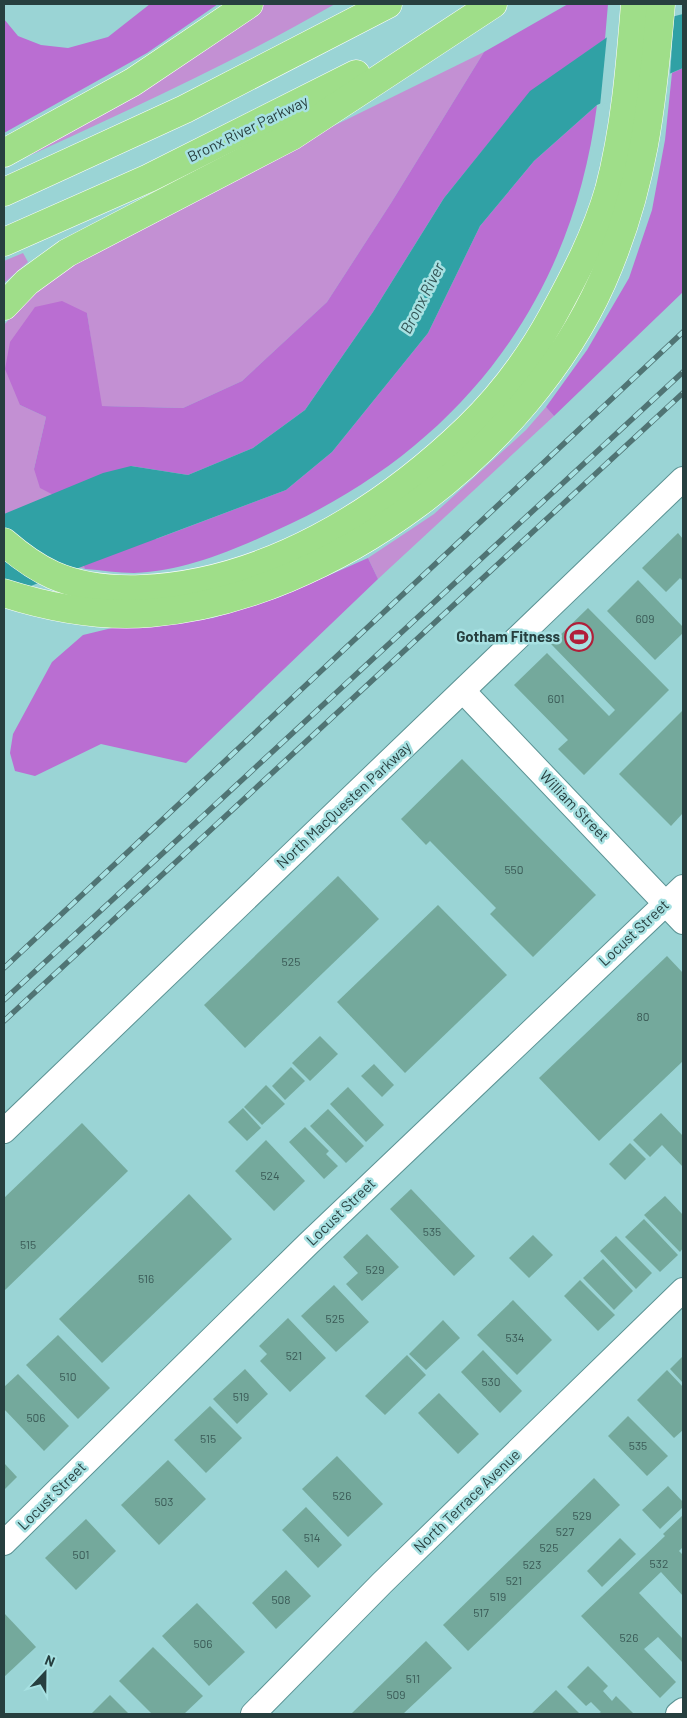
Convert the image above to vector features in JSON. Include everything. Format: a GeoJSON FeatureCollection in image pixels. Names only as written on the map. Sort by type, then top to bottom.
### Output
{"type":"FeatureCollection","features":[{"type":"Feature","properties":{"kind":"highway"},"geometry":{"type":"LineString","coordinates":[[4,153],[133,82],[249,4]]}},
{"type":"Feature","properties":{"kind":"highway"},"geometry":{"type":"LineString","coordinates":[[4,192],[193,105],[388,4]]}},
{"type":"Feature","properties":{"kind":"highway","name":"Bronx River Parkway"},"geometry":{"type":"LineString","coordinates":[[4,242],[141,182],[240,134],[316,96],[486,4]]}},
{"type":"Feature","properties":{"kind":"highway"},"geometry":{"type":"LineString","coordinates":[[4,306],[27,282],[67,253],[292,136],[493,4]]}},
{"type":"Feature","properties":{"kind":"highway"},"geometry":{"type":"LineString","coordinates":[[4,542],[35,566],[69,581],[105,588],[169,587],[214,578],[279,556],[337,528],[384,498],[430,463],[470,426],[506,385],[538,341],[587,248],[608,193],[622,132],[635,4]]}},
{"type":"Feature","properties":{"kind":"highway"},"geometry":{"type":"LineString","coordinates":[[4,593],[58,607],[97,612],[149,613],[196,607],[254,590],[314,566],[372,535],[422,500],[487,444],[512,418],[554,366],[572,338],[601,283],[624,227],[637,185],[650,116],[661,4]]}},
{"type":"Feature","properties":{"kind":"street","name":"North MacQuesten Parkway"},"geometry":{"type":"LineString","coordinates":[[4,1131],[356,792],[464,692],[683,479]]}},
{"type":"Feature","properties":{"kind":"street","name":"William Street"},"geometry":{"type":"LineString","coordinates":[[464,692],[683,922]]}},
{"type":"Feature","properties":{"kind":"street","name":"Locust Street"},"geometry":{"type":"LineString","coordinates":[[4,1543],[308,1244],[683,887]]}},
{"type":"Feature","properties":{"kind":"street","name":"North Terrace Avenue"},"geometry":{"type":"LineString","coordinates":[[253,1714],[382,1583],[683,1290]]}},
{"type":"Feature","properties":{"kind":"street"},"geometry":{"type":"LineString","coordinates":[[678,1714],[683,1710]]}},
{"type":"Feature","properties":{"kind":"shaded area"},"geometry":{"type":"Polygon","coordinates":[[[150,4],[218,4],[147,53],[4,133],[4,19],[18,36],[41,45],[68,48],[108,37],[150,4]]]}},
{"type":"Feature","properties":{"kind":"shaded area"},"geometry":{"type":"Polygon","coordinates":[[[265,4],[335,4],[213,69],[4,167],[265,4]]]}},
{"type":"Feature","properties":{"kind":"shaded area"},"geometry":{"type":"Polygon","coordinates":[[[568,4],[608,4],[605,39],[530,92],[444,198],[373,312],[305,410],[253,448],[188,475],[131,466],[156,539],[286,490],[332,452],[428,333],[480,226],[534,161],[597,105],[584,175],[563,240],[535,300],[500,356],[457,406],[408,451],[352,490],[290,524],[234,549],[175,568],[134,573],[85,569],[76,546],[79,508],[40,488],[34,469],[46,417],[20,405],[5,369],[10,342],[35,307],[62,301],[87,313],[102,406],[183,408],[242,381],[327,302],[391,203],[484,52],[568,4]]]}},
{"type":"Feature","properties":{"kind":"shaded area"},"geometry":{"type":"Polygon","coordinates":[[[484,52],[391,203],[327,302],[242,381],[183,408],[101,406],[87,313],[20,405],[46,417],[34,469],[79,508],[76,546],[85,569],[47,557],[4,521],[4,325],[40,284],[179,202],[484,52]]]}},
{"type":"Feature","properties":{"kind":"shaded area"},"geometry":{"type":"Polygon","coordinates":[[[683,68],[683,292],[554,416],[546,407],[587,350],[629,278],[652,210],[665,140],[672,73],[683,68]]]}},
{"type":"Feature","properties":{"kind":"shaded area"},"geometry":{"type":"Polygon","coordinates":[[[23,253],[28,262],[4,283],[4,261],[23,253]]]}},
{"type":"Feature","properties":{"kind":"shaded area"},"geometry":{"type":"Polygon","coordinates":[[[546,407],[554,416],[378,579],[368,558],[434,514],[526,430],[546,407]]]}},
{"type":"Feature","properties":{"kind":"shaded area"},"geometry":{"type":"Polygon","coordinates":[[[368,558],[378,579],[186,763],[101,744],[35,776],[15,771],[10,753],[13,734],[52,662],[83,635],[112,628],[161,626],[213,618],[280,597],[368,558]]]}},
{"type":"Feature","properties":{"kind":"water","name":"Bronx River"},"geometry":{"type":"Polygon","coordinates":[[[683,14],[683,68],[597,105],[534,161],[480,226],[428,333],[332,452],[286,490],[4,596],[4,514],[103,473],[131,466],[188,475],[253,448],[305,410],[373,312],[444,198],[530,91],[616,31],[683,14]]]}},
{"type":"Feature","properties":{"kind":"pier"},"geometry":{"type":"Polygon","coordinates":[[[674,14],[670,76],[600,106],[607,35],[615,29],[674,14]]]}},
{"type":"Feature","properties":{"kind":"building"},"geometry":{"type":"Polygon","coordinates":[[[678,533],[683,539],[683,581],[680,578],[666,592],[642,568],[678,533]]]}},
{"type":"Feature","properties":{"kind":"building"},"geometry":{"type":"Polygon","coordinates":[[[638,580],[683,627],[683,633],[655,660],[607,611],[638,580]]]}},
{"type":"Feature","properties":{"kind":"building"},"geometry":{"type":"Polygon","coordinates":[[[588,608],[669,690],[584,775],[558,749],[568,740],[514,685],[547,653],[609,716],[615,710],[551,644],[588,608]]]}},
{"type":"Feature","properties":{"kind":"building"},"geometry":{"type":"Polygon","coordinates":[[[683,710],[683,813],[671,826],[619,774],[683,710]]]}},
{"type":"Feature","properties":{"kind":"building"},"geometry":{"type":"Polygon","coordinates":[[[462,759],[596,895],[533,957],[490,914],[496,908],[430,841],[426,845],[401,819],[462,759]]]}},
{"type":"Feature","properties":{"kind":"building"},"geometry":{"type":"Polygon","coordinates":[[[338,876],[379,919],[245,1048],[204,1005],[338,876]]]}},
{"type":"Feature","properties":{"kind":"building"},"geometry":{"type":"Polygon","coordinates":[[[438,905],[507,975],[405,1073],[337,1002],[438,905]]]}},
{"type":"Feature","properties":{"kind":"building"},"geometry":{"type":"Polygon","coordinates":[[[667,956],[683,973],[683,1061],[599,1141],[539,1078],[667,956]]]}},
{"type":"Feature","properties":{"kind":"building"},"geometry":{"type":"Polygon","coordinates":[[[320,1036],[338,1054],[310,1081],[292,1063],[320,1036]]]}},
{"type":"Feature","properties":{"kind":"building"},"geometry":{"type":"Polygon","coordinates":[[[374,1064],[394,1085],[382,1097],[361,1076],[374,1064]]]}},
{"type":"Feature","properties":{"kind":"building"},"geometry":{"type":"Polygon","coordinates":[[[291,1067],[305,1081],[285,1100],[272,1086],[291,1067]]]}},
{"type":"Feature","properties":{"kind":"building"},"geometry":{"type":"Polygon","coordinates":[[[266,1085],[285,1104],[262,1125],[244,1107],[266,1085]]]}},
{"type":"Feature","properties":{"kind":"building"},"geometry":{"type":"Polygon","coordinates":[[[348,1087],[384,1125],[366,1142],[330,1104],[348,1087]]]}},
{"type":"Feature","properties":{"kind":"building"},"geometry":{"type":"Polygon","coordinates":[[[243,1108],[261,1128],[247,1141],[228,1122],[243,1108]]]}},
{"type":"Feature","properties":{"kind":"building"},"geometry":{"type":"Polygon","coordinates":[[[328,1109],[364,1146],[346,1163],[310,1126],[328,1109]]]}},
{"type":"Feature","properties":{"kind":"building"},"geometry":{"type":"Polygon","coordinates":[[[661,1113],[683,1136],[683,1167],[662,1145],[650,1157],[633,1140],[661,1113]]]}},
{"type":"Feature","properties":{"kind":"building"},"geometry":{"type":"Polygon","coordinates":[[[82,1123],[128,1171],[4,1291],[4,1198],[82,1123]]]}},
{"type":"Feature","properties":{"kind":"building"},"geometry":{"type":"Polygon","coordinates":[[[305,1127],[329,1151],[326,1154],[338,1166],[324,1179],[289,1142],[305,1127]]]}},
{"type":"Feature","properties":{"kind":"building"},"geometry":{"type":"Polygon","coordinates":[[[266,1140],[305,1181],[274,1211],[235,1171],[266,1140]]]}},
{"type":"Feature","properties":{"kind":"building"},"geometry":{"type":"Polygon","coordinates":[[[630,1143],[646,1159],[625,1180],[609,1164],[630,1143]]]}},
{"type":"Feature","properties":{"kind":"building"},"geometry":{"type":"Polygon","coordinates":[[[411,1189],[475,1256],[454,1276],[390,1209],[411,1189]]]}},
{"type":"Feature","properties":{"kind":"building"},"geometry":{"type":"Polygon","coordinates":[[[189,1194],[232,1239],[102,1363],[59,1319],[189,1194]]]}},
{"type":"Feature","properties":{"kind":"building"},"geometry":{"type":"Polygon","coordinates":[[[665,1196],[683,1215],[683,1248],[680,1252],[644,1215],[665,1196]]]}},
{"type":"Feature","properties":{"kind":"building"},"geometry":{"type":"Polygon","coordinates":[[[644,1219],[678,1255],[660,1272],[625,1237],[644,1219]]]}},
{"type":"Feature","properties":{"kind":"building"},"geometry":{"type":"Polygon","coordinates":[[[367,1234],[399,1267],[362,1301],[346,1284],[358,1273],[343,1257],[367,1234]]]}},
{"type":"Feature","properties":{"kind":"building"},"geometry":{"type":"Polygon","coordinates":[[[533,1235],[553,1255],[529,1278],[509,1258],[533,1235]]]}},
{"type":"Feature","properties":{"kind":"building"},"geometry":{"type":"Polygon","coordinates":[[[616,1236],[652,1273],[636,1289],[600,1251],[616,1236]]]}},
{"type":"Feature","properties":{"kind":"building"},"geometry":{"type":"Polygon","coordinates":[[[603,1259],[633,1291],[614,1310],[583,1278],[603,1259]]]}},
{"type":"Feature","properties":{"kind":"building"},"geometry":{"type":"Polygon","coordinates":[[[580,1280],[615,1315],[598,1331],[564,1296],[580,1280]]]}},
{"type":"Feature","properties":{"kind":"building"},"geometry":{"type":"Polygon","coordinates":[[[334,1285],[369,1322],[336,1352],[301,1316],[334,1285]]]}},
{"type":"Feature","properties":{"kind":"building"},"geometry":{"type":"Polygon","coordinates":[[[513,1300],[552,1340],[517,1375],[477,1335],[513,1300]]]}},
{"type":"Feature","properties":{"kind":"building"},"geometry":{"type":"Polygon","coordinates":[[[288,1318],[326,1358],[290,1392],[260,1361],[267,1354],[259,1346],[288,1318]]]}},
{"type":"Feature","properties":{"kind":"building"},"geometry":{"type":"Polygon","coordinates":[[[443,1320],[460,1338],[426,1370],[409,1354],[443,1320]]]}},
{"type":"Feature","properties":{"kind":"building"},"geometry":{"type":"Polygon","coordinates":[[[58,1335],[110,1388],[78,1419],[26,1365],[58,1335]]]}},
{"type":"Feature","properties":{"kind":"building"},"geometry":{"type":"Polygon","coordinates":[[[483,1350],[522,1391],[500,1413],[461,1372],[483,1350]]]}},
{"type":"Feature","properties":{"kind":"building"},"geometry":{"type":"Polygon","coordinates":[[[407,1355],[426,1375],[385,1415],[365,1396],[407,1355]]]}},
{"type":"Feature","properties":{"kind":"building"},"geometry":{"type":"Polygon","coordinates":[[[683,1356],[683,1383],[670,1369],[683,1356]]]}},
{"type":"Feature","properties":{"kind":"building"},"geometry":{"type":"Polygon","coordinates":[[[245,1369],[268,1394],[237,1424],[213,1399],[245,1369]]]}},
{"type":"Feature","properties":{"kind":"building"},"geometry":{"type":"Polygon","coordinates":[[[667,1370],[683,1387],[683,1430],[674,1438],[637,1400],[667,1370]]]}},
{"type":"Feature","properties":{"kind":"building"},"geometry":{"type":"Polygon","coordinates":[[[18,1374],[69,1426],[44,1451],[4,1409],[4,1387],[18,1374]]]}},
{"type":"Feature","properties":{"kind":"building"},"geometry":{"type":"Polygon","coordinates":[[[439,1393],[479,1434],[458,1454],[418,1413],[439,1393]]]}},
{"type":"Feature","properties":{"kind":"building"},"geometry":{"type":"Polygon","coordinates":[[[210,1406],[242,1438],[206,1473],[174,1440],[210,1406]]]}},
{"type":"Feature","properties":{"kind":"building"},"geometry":{"type":"Polygon","coordinates":[[[628,1416],[668,1456],[647,1476],[608,1436],[628,1416]]]}},
{"type":"Feature","properties":{"kind":"building"},"geometry":{"type":"Polygon","coordinates":[[[337,1456],[383,1504],[348,1537],[302,1489],[337,1456]]]}},
{"type":"Feature","properties":{"kind":"building"},"geometry":{"type":"Polygon","coordinates":[[[168,1460],[206,1499],[159,1545],[121,1505],[168,1460]]]}},
{"type":"Feature","properties":{"kind":"building"},"geometry":{"type":"Polygon","coordinates":[[[4,1463],[17,1477],[4,1490],[4,1463]]]}},
{"type":"Feature","properties":{"kind":"building"},"geometry":{"type":"Polygon","coordinates":[[[594,1478],[620,1505],[468,1651],[443,1625],[594,1478]]]}},
{"type":"Feature","properties":{"kind":"building"},"geometry":{"type":"Polygon","coordinates":[[[668,1486],[683,1502],[683,1507],[660,1529],[642,1510],[668,1486]]]}},
{"type":"Feature","properties":{"kind":"building"},"geometry":{"type":"Polygon","coordinates":[[[306,1507],[342,1545],[318,1568],[282,1530],[306,1507]]]}},
{"type":"Feature","properties":{"kind":"building"},"geometry":{"type":"Polygon","coordinates":[[[683,1515],[683,1547],[679,1551],[683,1555],[683,1596],[661,1572],[639,1593],[683,1639],[683,1663],[658,1637],[644,1649],[676,1682],[660,1698],[581,1616],[665,1536],[663,1534],[683,1515]]]}},
{"type":"Feature","properties":{"kind":"building"},"geometry":{"type":"Polygon","coordinates":[[[86,1519],[116,1551],[76,1590],[45,1558],[86,1519]]]}},
{"type":"Feature","properties":{"kind":"building"},"geometry":{"type":"Polygon","coordinates":[[[620,1538],[636,1554],[602,1587],[587,1571],[620,1538]]]}},
{"type":"Feature","properties":{"kind":"building"},"geometry":{"type":"Polygon","coordinates":[[[286,1570],[311,1596],[276,1629],[252,1603],[286,1570]]]}},
{"type":"Feature","properties":{"kind":"building"},"geometry":{"type":"Polygon","coordinates":[[[197,1603],[245,1652],[209,1686],[162,1636],[197,1603]]]}},
{"type":"Feature","properties":{"kind":"building"},"geometry":{"type":"Polygon","coordinates":[[[4,1613],[36,1647],[4,1677],[4,1613]]]}},
{"type":"Feature","properties":{"kind":"building"},"geometry":{"type":"Polygon","coordinates":[[[426,1641],[452,1668],[403,1714],[351,1714],[426,1641]]]}},
{"type":"Feature","properties":{"kind":"building"},"geometry":{"type":"Polygon","coordinates":[[[153,1647],[203,1696],[184,1714],[152,1714],[119,1681],[153,1647]]]}},
{"type":"Feature","properties":{"kind":"building"},"geometry":{"type":"Polygon","coordinates":[[[588,1666],[608,1686],[603,1691],[612,1701],[616,1696],[634,1714],[598,1714],[601,1712],[591,1702],[586,1706],[567,1687],[588,1666]]]}},
{"type":"Feature","properties":{"kind":"building"},"geometry":{"type":"Polygon","coordinates":[[[556,1690],[580,1714],[531,1714],[556,1690]]]}},
{"type":"Feature","properties":{"kind":"building"},"geometry":{"type":"Polygon","coordinates":[[[110,1695],[129,1714],[91,1714],[110,1695]]]}},
{"type":"Feature","properties":{"kind":"railway"},"geometry":{"type":"LineString","coordinates":[[4,968],[683,332]]}},
{"type":"Feature","properties":{"kind":"railway"},"geometry":{"type":"LineString","coordinates":[[4,1000],[683,372]]}},
{"type":"Feature","properties":{"kind":"railway"},"geometry":{"type":"LineString","coordinates":[[4,1021],[683,393]]}},
{"type":"Feature","properties":{"kind":"place","name":"Gotham Fitness"},"geometry":{"type":"Point","coordinates":[579,637]}}]}
